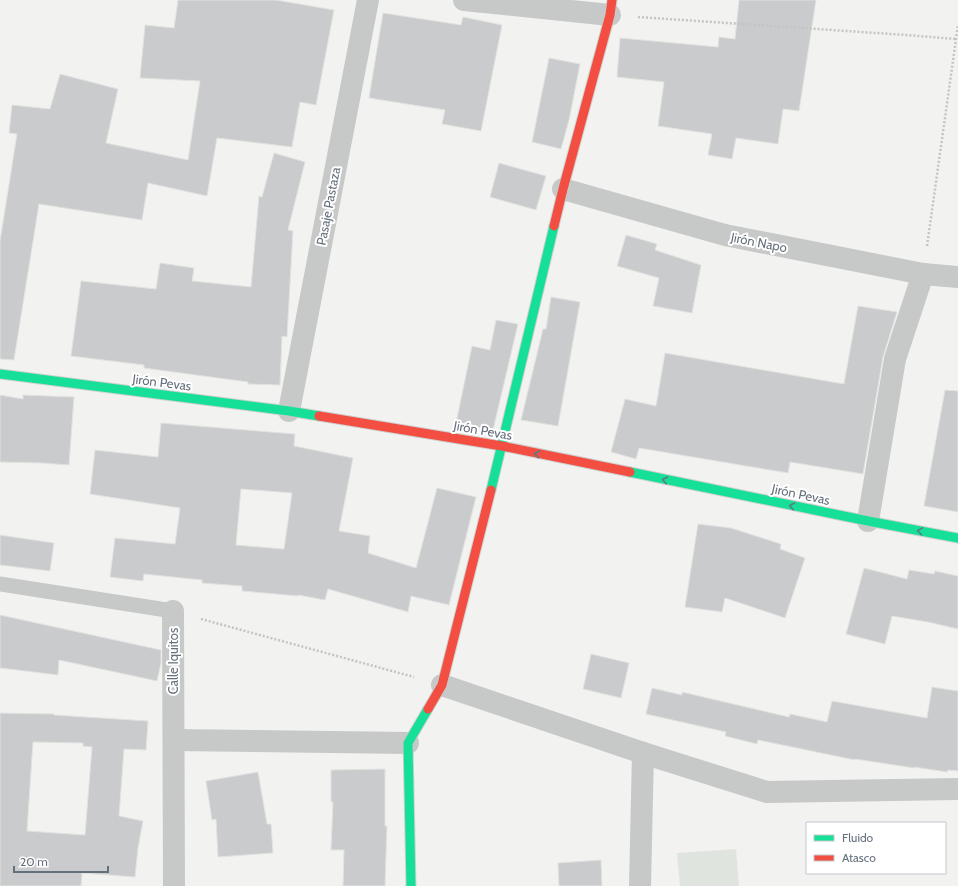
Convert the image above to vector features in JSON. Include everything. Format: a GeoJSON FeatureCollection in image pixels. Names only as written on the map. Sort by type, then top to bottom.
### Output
{"type":"FeatureCollection","features":[{"type":"Feature","properties":{"kind":"street","name":"Pasaje Pastaza"},"geometry":{"type":"LineString","coordinates":[[289,411],[368,0]]}},
{"type":"Feature","properties":{"kind":"street"},"geometry":{"type":"LineString","coordinates":[[412,886],[408,743],[442,685],[502,446],[563,189],[611,7],[464,0]]}},
{"type":"Feature","properties":{"kind":"street","name":"Jirón Napo"},"geometry":{"type":"LineString","coordinates":[[563,189],[724,235],[923,274],[958,277]]}},
{"type":"Feature","properties":{"kind":"street"},"geometry":{"type":"LineString","coordinates":[[868,521],[895,359],[923,274]]}},
{"type":"Feature","properties":{"kind":"street","name":"Jirón Pevas"},"geometry":{"type":"LineString","coordinates":[[0,374],[289,411],[502,446],[958,538]]}},
{"type":"Feature","properties":{"kind":"street","name":"Calle Iquitos"},"geometry":{"type":"LineString","coordinates":[[173,611],[174,886]]}},
{"type":"Feature","properties":{"kind":"street"},"geometry":{"type":"LineString","coordinates":[[442,685],[643,753],[767,792],[958,789]]}},
{"type":"Feature","properties":{"kind":"street"},"geometry":{"type":"LineString","coordinates":[[174,740],[408,743]]}},
{"type":"Feature","properties":{"kind":"street"},"geometry":{"type":"LineString","coordinates":[[640,886],[643,753]]}},
{"type":"Feature","properties":{"kind":"lane","name":"Calle Iquitos"},"geometry":{"type":"LineString","coordinates":[[0,584],[173,611]]}},
{"type":"Feature","properties":{"kind":"path"},"geometry":{"type":"LineString","coordinates":[[611,7],[956,39]]}},
{"type":"Feature","properties":{"kind":"path"},"geometry":{"type":"LineString","coordinates":[[923,274],[958,25]]}},
{"type":"Feature","properties":{"kind":"path"},"geometry":{"type":"LineString","coordinates":[[173,611],[442,685]]}},
{"type":"Feature","properties":{"kind":"shaded area"},"geometry":{"type":"Polygon","coordinates":[[[736,849],[739,886],[680,886],[677,853],[736,849]]]}},
{"type":"Feature","properties":{"kind":"building"},"geometry":{"type":"Polygon","coordinates":[[[178,0],[276,0],[334,10],[316,105],[300,102],[292,147],[217,138],[207,196],[148,183],[142,220],[39,204],[14,360],[0,359],[0,241],[17,134],[9,133],[12,105],[50,109],[60,74],[118,89],[106,143],[188,160],[200,81],[140,78],[145,25],[174,28],[178,0]]]}},
{"type":"Feature","properties":{"kind":"building"},"geometry":{"type":"Polygon","coordinates":[[[739,0],[816,0],[799,111],[783,109],[778,144],[736,138],[732,159],[708,155],[712,134],[658,126],[664,82],[617,77],[620,38],[718,47],[719,37],[735,39],[739,0]]]}},
{"type":"Feature","properties":{"kind":"building"},"geometry":{"type":"Polygon","coordinates":[[[383,13],[461,25],[463,17],[502,25],[481,131],[442,124],[445,110],[369,98],[383,13]]]}},
{"type":"Feature","properties":{"kind":"building"},"geometry":{"type":"Polygon","coordinates":[[[549,58],[580,64],[569,120],[561,149],[532,142],[549,58]]]}},
{"type":"Feature","properties":{"kind":"building"},"geometry":{"type":"Polygon","coordinates":[[[274,153],[305,162],[288,230],[293,231],[287,337],[282,336],[280,385],[248,384],[248,382],[144,368],[144,365],[71,356],[81,281],[156,289],[160,263],[194,268],[192,281],[251,287],[259,196],[262,197],[274,153]]]}},
{"type":"Feature","properties":{"kind":"building"},"geometry":{"type":"Polygon","coordinates":[[[499,163],[546,176],[536,210],[490,197],[499,163]]]}},
{"type":"Feature","properties":{"kind":"building"},"geometry":{"type":"Polygon","coordinates":[[[626,235],[657,244],[655,250],[701,265],[692,313],[653,306],[659,278],[617,266],[626,235]]]}},
{"type":"Feature","properties":{"kind":"building"},"geometry":{"type":"Polygon","coordinates":[[[551,297],[580,302],[558,426],[521,420],[543,329],[546,329],[551,297]]]}},
{"type":"Feature","properties":{"kind":"building"},"geometry":{"type":"Polygon","coordinates":[[[858,306],[897,312],[883,357],[863,474],[790,462],[788,473],[639,448],[636,459],[611,452],[625,399],[656,406],[665,353],[844,384],[858,306]]]}},
{"type":"Feature","properties":{"kind":"building"},"geometry":{"type":"Polygon","coordinates":[[[496,320],[518,324],[493,430],[456,423],[472,346],[490,350],[496,320]]]}},
{"type":"Feature","properties":{"kind":"building"},"geometry":{"type":"Polygon","coordinates":[[[945,390],[958,391],[958,512],[924,506],[945,390]]]}},
{"type":"Feature","properties":{"kind":"building"},"geometry":{"type":"Polygon","coordinates":[[[0,395],[23,399],[23,395],[74,397],[69,465],[0,462],[0,395]]]}},
{"type":"Feature","properties":{"kind":"building"},"geometry":{"type":"Polygon","coordinates":[[[161,423],[295,434],[294,446],[353,458],[339,531],[370,536],[368,553],[416,568],[437,488],[476,497],[449,605],[411,596],[408,612],[328,589],[325,600],[298,595],[242,591],[242,586],[202,583],[202,580],[144,574],[143,581],[110,577],[115,538],[175,544],[180,508],[90,494],[95,450],[158,457],[161,423]],[[241,489],[236,545],[284,549],[292,493],[241,489]]]}},
{"type":"Feature","properties":{"kind":"building"},"geometry":{"type":"Polygon","coordinates":[[[698,524],[731,528],[781,544],[780,549],[805,558],[785,618],[725,598],[722,612],[685,607],[698,524]]]}},
{"type":"Feature","properties":{"kind":"building"},"geometry":{"type":"Polygon","coordinates":[[[0,535],[54,543],[50,571],[0,565],[0,535]]]}},
{"type":"Feature","properties":{"kind":"building"},"geometry":{"type":"Polygon","coordinates":[[[864,568],[907,579],[909,570],[934,574],[935,571],[958,576],[958,629],[892,616],[885,644],[846,634],[864,568]]]}},
{"type":"Feature","properties":{"kind":"building"},"geometry":{"type":"Polygon","coordinates":[[[0,615],[161,650],[161,663],[157,681],[59,660],[58,675],[0,668],[0,615]]]}},
{"type":"Feature","properties":{"kind":"building"},"geometry":{"type":"Polygon","coordinates":[[[591,654],[629,663],[621,698],[583,689],[591,654]]]}},
{"type":"Feature","properties":{"kind":"building"},"geometry":{"type":"Polygon","coordinates":[[[932,687],[958,691],[958,771],[948,770],[947,772],[855,760],[758,740],[757,744],[725,736],[726,732],[646,714],[652,688],[682,695],[682,692],[789,717],[790,714],[827,722],[832,701],[927,718],[932,687]]]}},
{"type":"Feature","properties":{"kind":"building"},"geometry":{"type":"Polygon","coordinates":[[[0,713],[54,714],[148,721],[146,750],[124,749],[119,816],[143,821],[135,877],[82,873],[81,886],[0,886],[0,713]],[[33,742],[27,831],[85,835],[92,747],[83,746],[83,743],[33,742]]]}},
{"type":"Feature","properties":{"kind":"building"},"geometry":{"type":"Polygon","coordinates":[[[385,769],[385,826],[387,826],[385,886],[343,886],[344,850],[331,850],[333,802],[331,802],[331,770],[385,769]]]}},
{"type":"Feature","properties":{"kind":"building"},"geometry":{"type":"Polygon","coordinates":[[[258,772],[267,824],[271,824],[273,853],[218,857],[216,819],[212,820],[206,781],[258,772]]]}},
{"type":"Feature","properties":{"kind":"building"},"geometry":{"type":"Polygon","coordinates":[[[601,860],[602,886],[559,886],[558,863],[601,860]]]}},
{"type":"Feature","properties":{"kind":"traffic: fast"},"geometry":{"type":"LineString","coordinates":[[491,490],[554,226]]}},
{"type":"Feature","properties":{"kind":"traffic: fast"},"geometry":{"type":"LineString","coordinates":[[0,374],[319,416]]}},
{"type":"Feature","properties":{"kind":"traffic: fast"},"geometry":{"type":"LineString","coordinates":[[630,472],[958,538]]}},
{"type":"Feature","properties":{"kind":"traffic: fast"},"geometry":{"type":"LineString","coordinates":[[411,886],[408,743],[428,709]]}},
{"type":"Feature","properties":{"kind":"traffic: jam"},"geometry":{"type":"LineString","coordinates":[[554,226],[610,15],[612,0]]}},
{"type":"Feature","properties":{"kind":"traffic: jam"},"geometry":{"type":"LineString","coordinates":[[319,416],[502,446],[630,472]]}},
{"type":"Feature","properties":{"kind":"traffic: jam"},"geometry":{"type":"LineString","coordinates":[[428,709],[442,685],[491,490]]}}]}
